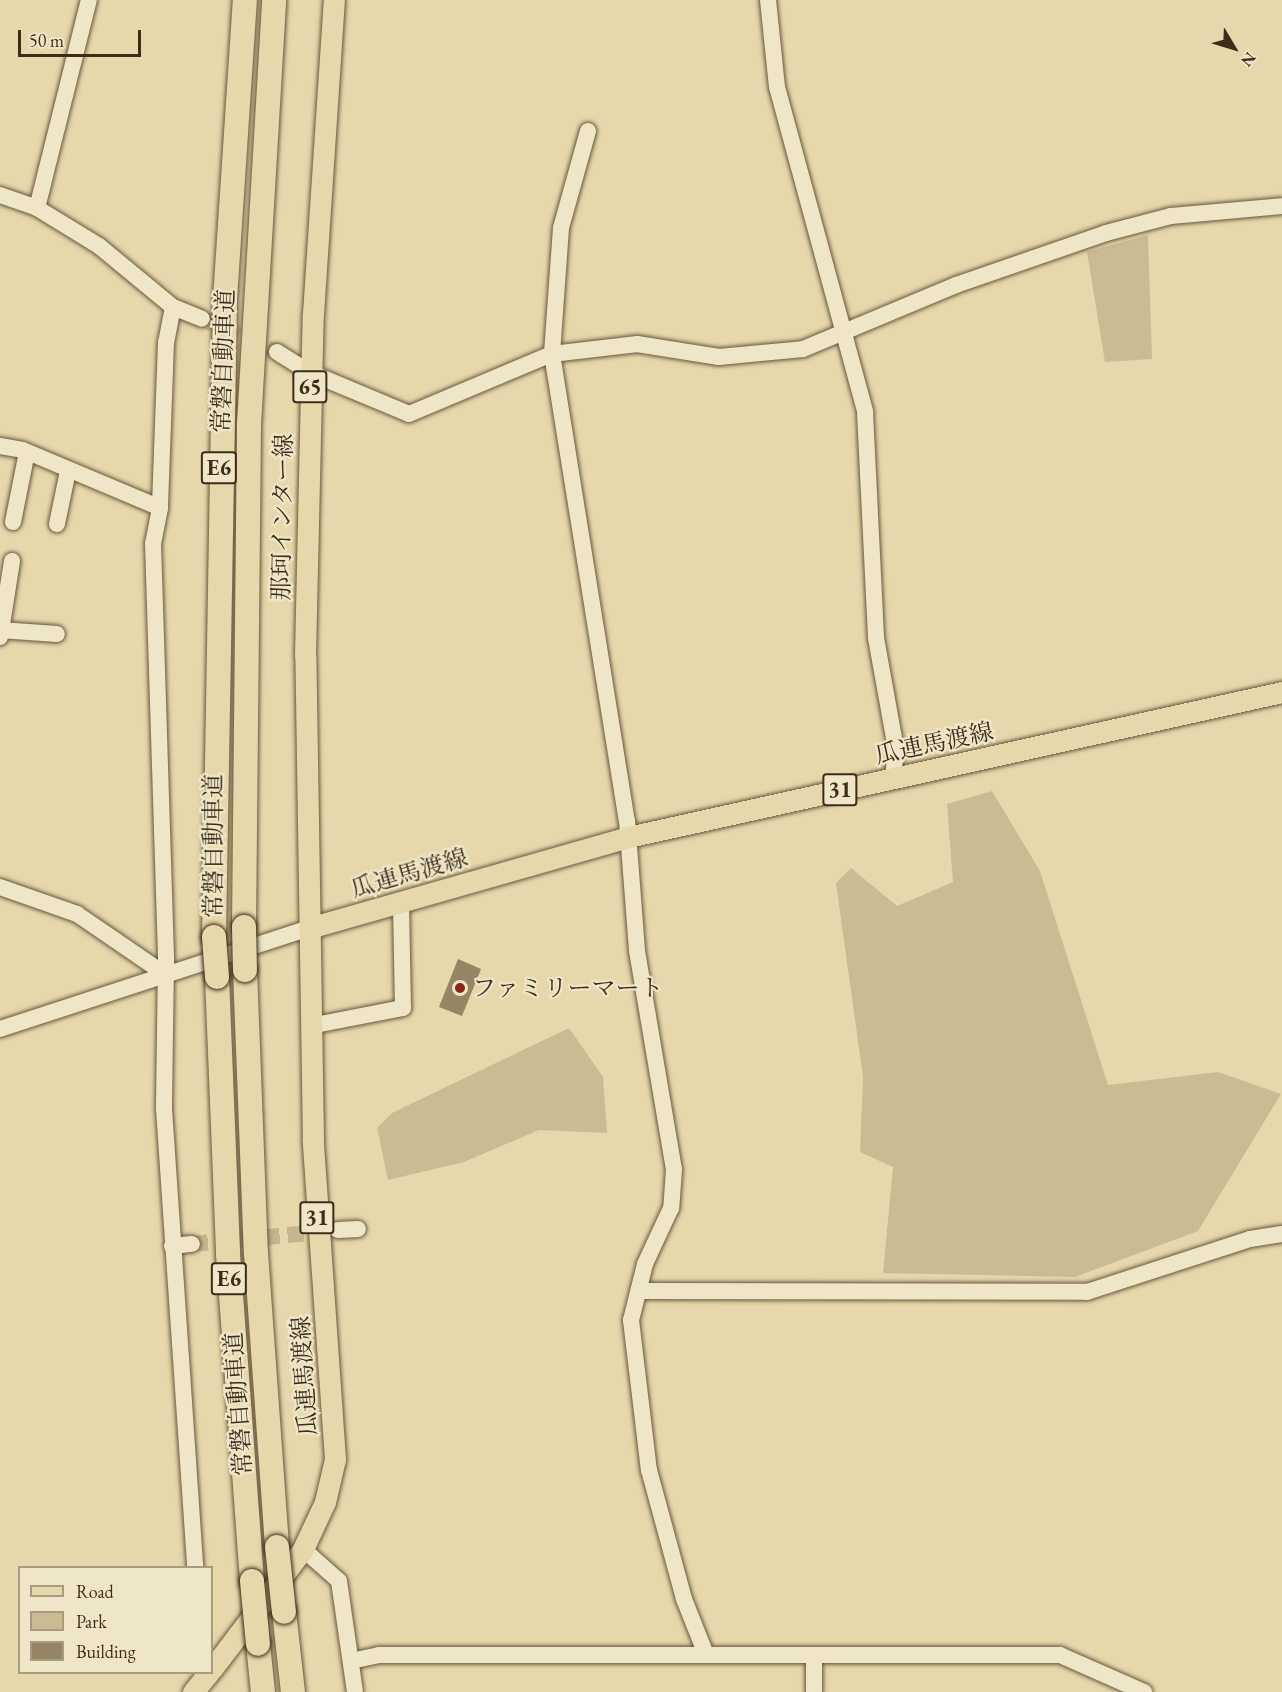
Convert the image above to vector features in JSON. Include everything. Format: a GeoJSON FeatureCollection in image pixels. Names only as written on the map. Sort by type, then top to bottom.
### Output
{"type":"FeatureCollection","features":[{"type":"Feature","properties":{"kind":"highway","name":"常磐自動車道"},"geometry":{"type":"LineString","coordinates":[[246,0],[224,310],[214,937],[228,1254],[252,1581],[263,1692]]}},
{"type":"Feature","properties":{"kind":"highway","name":"常磐自動車道"},"geometry":{"type":"LineString","coordinates":[[274,0],[248,436],[244,927],[256,1253],[277,1548],[293,1692]]}},
{"type":"Feature","properties":{"kind":"main road","name":"那珂インター線"},"geometry":{"type":"LineString","coordinates":[[309,928],[305,656],[311,373],[334,0]]}},
{"type":"Feature","properties":{"kind":"main road","name":"瓜連馬渡線"},"geometry":{"type":"LineString","coordinates":[[213,1668],[303,1549],[325,1502],[335,1459],[310,1026],[309,928],[628,837],[1282,692]]}},
{"type":"Feature","properties":{"kind":"street"},"geometry":{"type":"LineString","coordinates":[[38,208],[89,0]]}},
{"type":"Feature","properties":{"kind":"street"},"geometry":{"type":"LineString","coordinates":[[768,0],[777,87],[865,412],[876,638],[896,749],[893,778]]}},
{"type":"Feature","properties":{"kind":"street"},"geometry":{"type":"LineString","coordinates":[[588,131],[561,228],[552,354],[628,837],[637,951],[675,1169],[671,1208],[645,1263],[640,1291],[631,1320],[649,1470],[684,1599],[705,1652]]}},
{"type":"Feature","properties":{"kind":"street"},"geometry":{"type":"LineString","coordinates":[[0,195],[38,208],[99,246],[173,307],[202,319]]}},
{"type":"Feature","properties":{"kind":"street"},"geometry":{"type":"LineString","coordinates":[[278,352],[311,373],[409,414],[552,354],[637,345],[719,357],[757,357],[803,348],[844,329],[1106,233],[1171,216],[1282,206]]}},
{"type":"Feature","properties":{"kind":"street"},"geometry":{"type":"LineString","coordinates":[[173,307],[165,342],[160,508],[153,543],[166,975],[164,1109],[195,1566]]}},
{"type":"Feature","properties":{"kind":"street"},"geometry":{"type":"LineString","coordinates":[[0,446],[27,452],[160,508]]}},
{"type":"Feature","properties":{"kind":"street"},"geometry":{"type":"LineString","coordinates":[[13,522],[27,452]]}},
{"type":"Feature","properties":{"kind":"street"},"geometry":{"type":"LineString","coordinates":[[57,524],[68,471]]}},
{"type":"Feature","properties":{"kind":"street"},"geometry":{"type":"LineString","coordinates":[[12,561],[0,632],[57,634]]}},
{"type":"Feature","properties":{"kind":"street"},"geometry":{"type":"LineString","coordinates":[[0,887],[78,914],[166,975]]}},
{"type":"Feature","properties":{"kind":"street"},"geometry":{"type":"LineString","coordinates":[[310,1026],[403,1008],[401,901]]}},
{"type":"Feature","properties":{"kind":"street"},"geometry":{"type":"LineString","coordinates":[[0,1029],[309,928]]}},
{"type":"Feature","properties":{"kind":"street"},"geometry":{"type":"LineString","coordinates":[[338,1230],[358,1228]]}},
{"type":"Feature","properties":{"kind":"street"},"geometry":{"type":"LineString","coordinates":[[640,1291],[1087,1292],[1250,1239],[1282,1234]]}},
{"type":"Feature","properties":{"kind":"street"},"geometry":{"type":"LineString","coordinates":[[172,1245],[192,1244]]}},
{"type":"Feature","properties":{"kind":"street"},"geometry":{"type":"LineString","coordinates":[[303,1549],[339,1581],[355,1692]]}},
{"type":"Feature","properties":{"kind":"street"},"geometry":{"type":"LineString","coordinates":[[351,1661],[379,1655],[705,1652],[814,1659],[1060,1655],[1144,1692]]}},
{"type":"Feature","properties":{"kind":"street"},"geometry":{"type":"LineString","coordinates":[[814,1659],[814,1692]]}},
{"type":"Feature","properties":{"kind":"green space"},"geometry":{"type":"Polygon","coordinates":[[[1148,235],[1152,359],[1105,362],[1087,252],[1148,235]]]}},
{"type":"Feature","properties":{"kind":"green space"},"geometry":{"type":"Polygon","coordinates":[[[992,791],[1040,871],[1108,1085],[1218,1072],[1281,1094],[1198,1231],[1075,1277],[883,1273],[893,1167],[860,1152],[863,1077],[836,883],[851,868],[897,906],[953,882],[947,804],[992,791]]]}},
{"type":"Feature","properties":{"kind":"green space"},"geometry":{"type":"Polygon","coordinates":[[[569,1028],[603,1077],[607,1133],[539,1130],[464,1162],[388,1180],[377,1128],[392,1113],[569,1028]]]}},
{"type":"Feature","properties":{"kind":"building","name":"ファミリーマート"},"geometry":{"type":"Polygon","coordinates":[[[458,959],[481,969],[462,1016],[439,1007],[458,959]]]}},
{"type":"Feature","properties":{"kind":"tunnel"},"geometry":{"type":"LineString","coordinates":[[202,319],[277,352]]}},
{"type":"Feature","properties":{"kind":"tunnel"},"geometry":{"type":"LineString","coordinates":[[192,1244],[331,1231]]}},
{"type":"Feature","properties":{"kind":"place","name":"ファミリーマート"},"geometry":{"type":"Point","coordinates":[460,988]}}]}
